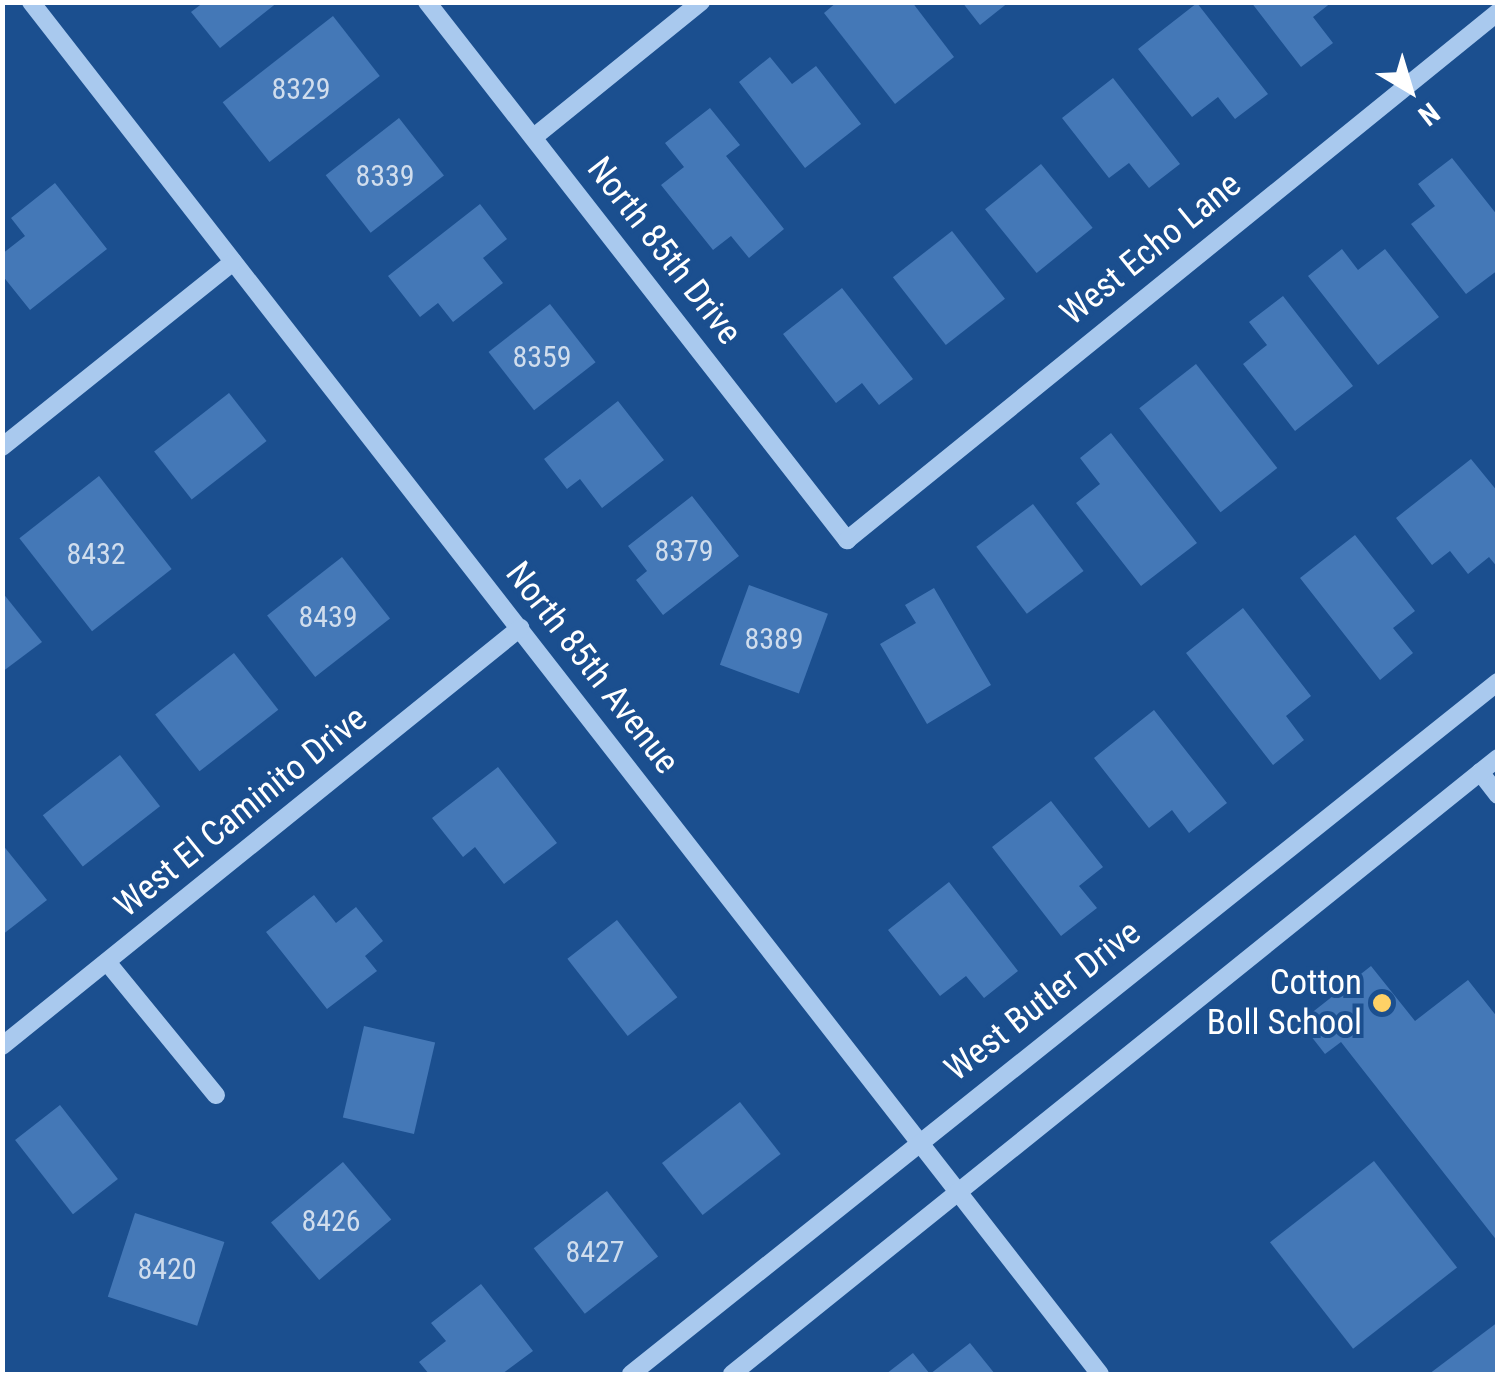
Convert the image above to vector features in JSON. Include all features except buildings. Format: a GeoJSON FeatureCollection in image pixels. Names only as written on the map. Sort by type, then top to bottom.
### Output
{"type":"FeatureCollection","features":[{"type":"Feature","properties":{"kind":"street","name":"North 85th Avenue"},"geometry":{"type":"LineString","coordinates":[[31,2],[1100,1374]]}},
{"type":"Feature","properties":{"kind":"street","name":"North 85th Drive"},"geometry":{"type":"LineString","coordinates":[[428,2],[847,540]]}},
{"type":"Feature","properties":{"kind":"street"},"geometry":{"type":"LineString","coordinates":[[534,137],[701,2]]}},
{"type":"Feature","properties":{"kind":"street","name":"West Echo Lane"},"geometry":{"type":"LineString","coordinates":[[847,540],[1498,12]]}},
{"type":"Feature","properties":{"kind":"street"},"geometry":{"type":"LineString","coordinates":[[2,447],[233,262]]}},
{"type":"Feature","properties":{"kind":"street","name":"West El Caminito Drive"},"geometry":{"type":"LineString","coordinates":[[2,1046],[520,628]]}},
{"type":"Feature","properties":{"kind":"street","name":"West Butler Drive"},"geometry":{"type":"LineString","coordinates":[[631,1374],[1498,682]]}},
{"type":"Feature","properties":{"kind":"street"},"geometry":{"type":"LineString","coordinates":[[732,1374],[1498,758]]}},
{"type":"Feature","properties":{"kind":"street"},"geometry":{"type":"LineString","coordinates":[[1480,772],[1498,794]]}},
{"type":"Feature","properties":{"kind":"street"},"geometry":{"type":"LineString","coordinates":[[107,962],[216,1095]]}},
{"type":"Feature","properties":{"kind":"place","name":"Cotton Boll School"},"geometry":{"type":"Point","coordinates":[1382,1003]}}]}
